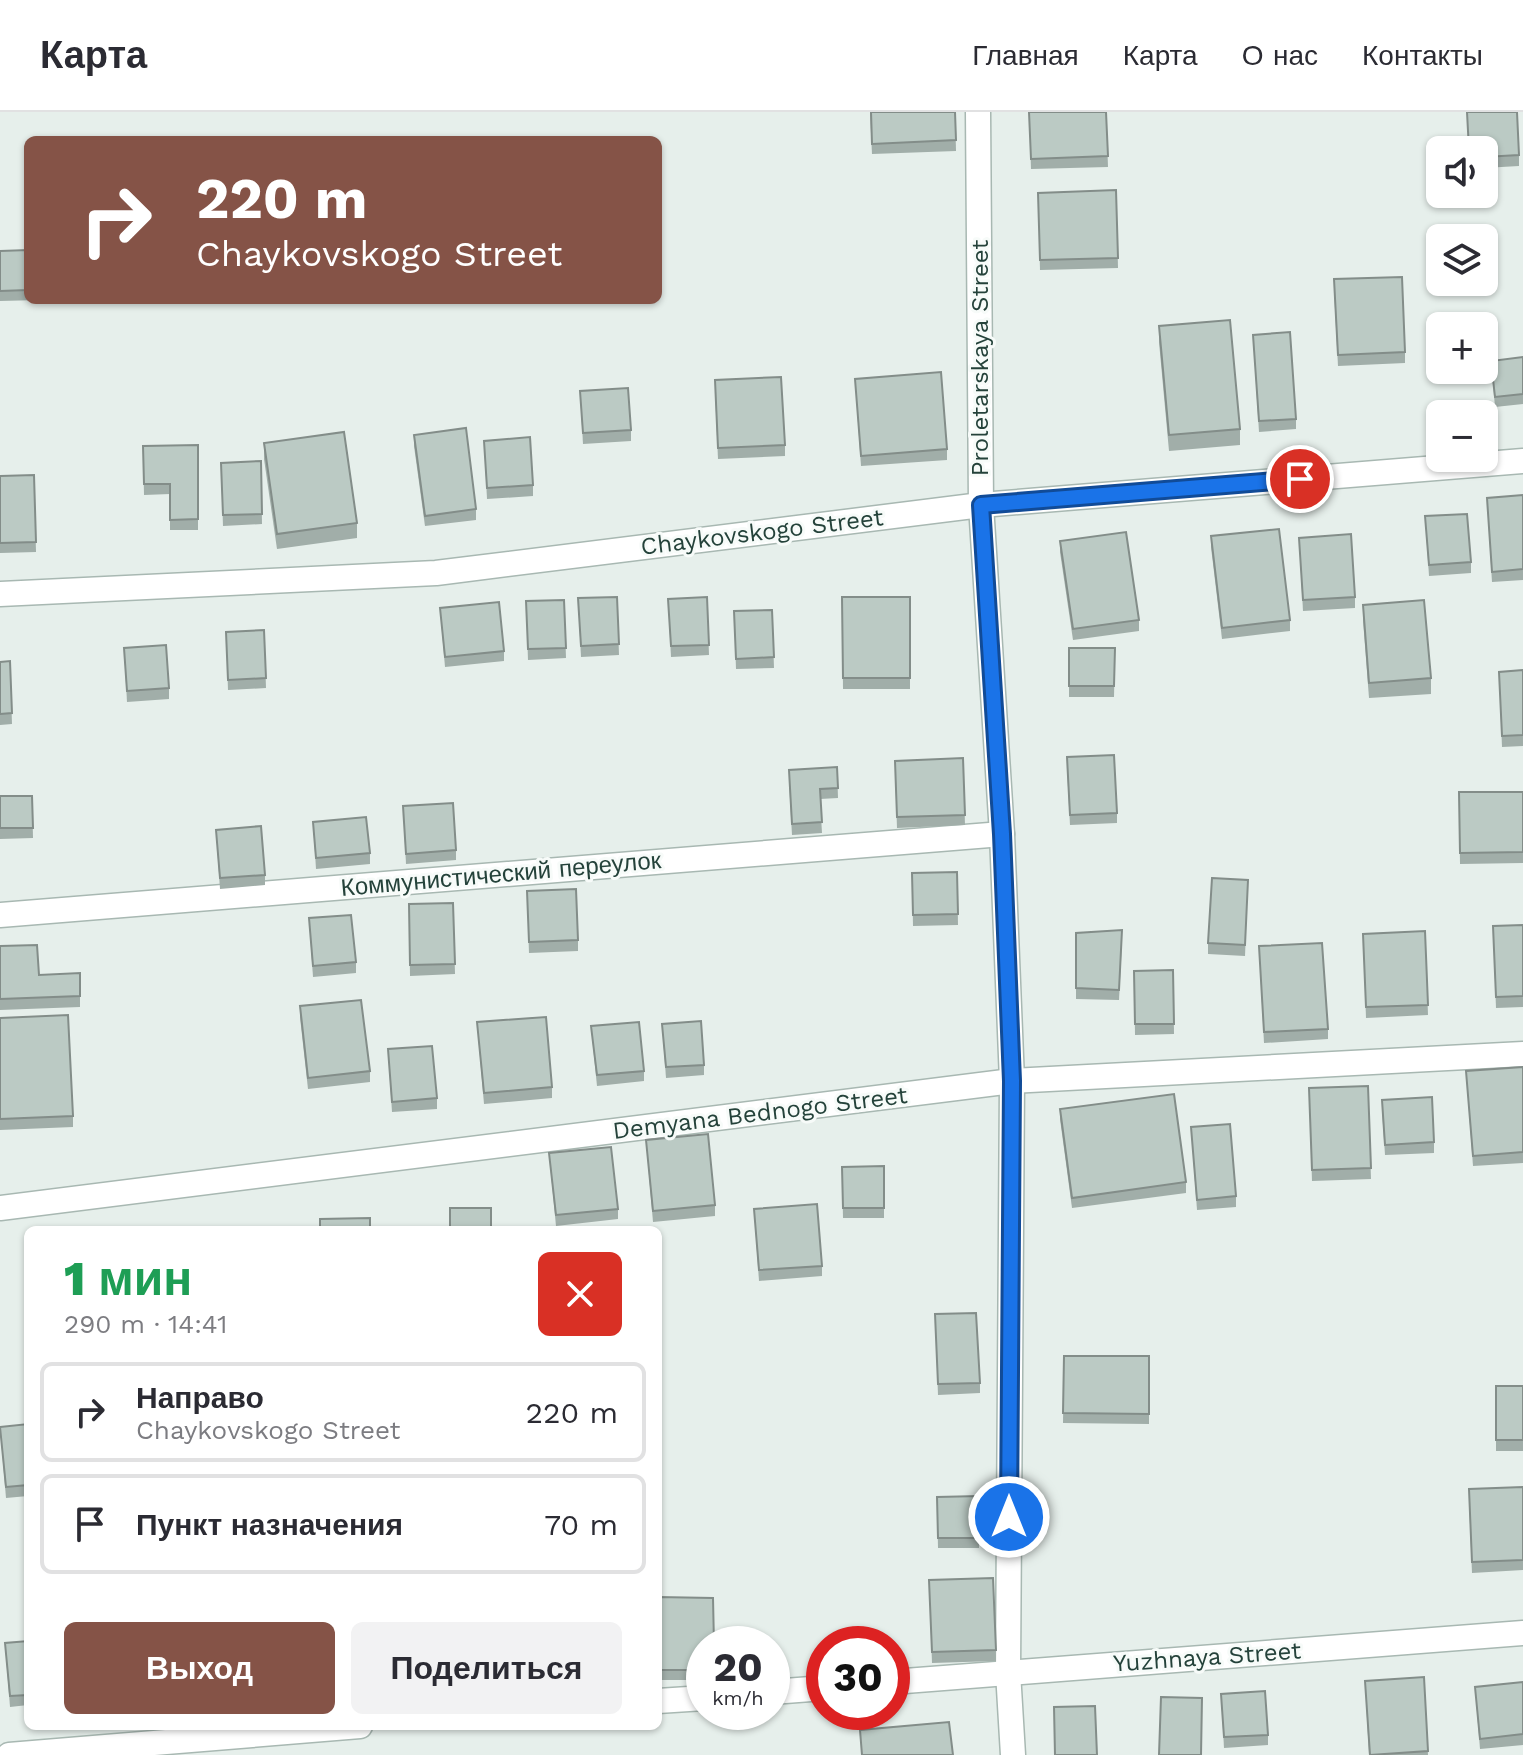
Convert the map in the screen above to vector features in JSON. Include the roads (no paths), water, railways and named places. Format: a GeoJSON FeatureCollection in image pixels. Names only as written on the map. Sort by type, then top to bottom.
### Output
{"type":"FeatureCollection","features":[{"type":"Feature","properties":{"kind":"street","name":"Proletarskaya Street"},"geometry":{"type":"LineString","coordinates":[[978,112],[981,505],[1002,834],[1012,1081],[1008,1672],[1013,1755]]}},
{"type":"Feature","properties":{"kind":"street","name":"Chaykovskogo Street"},"geometry":{"type":"LineString","coordinates":[[0,594],[436,573],[981,505],[1523,461]]}},
{"type":"Feature","properties":{"kind":"street","name":"Коммунистический переулок"},"geometry":{"type":"LineString","coordinates":[[0,915],[1002,834]]}},
{"type":"Feature","properties":{"kind":"street","name":"Demyana Bednogo Street"},"geometry":{"type":"LineString","coordinates":[[0,1208],[1012,1081],[1523,1054]]}},
{"type":"Feature","properties":{"kind":"street","name":"Yuzhnaya Street"},"geometry":{"type":"LineString","coordinates":[[910,1680],[1523,1633]]}},
{"type":"Feature","properties":{"kind":"street"},"geometry":{"type":"LineString","coordinates":[[662,1701],[686,1699]]}},
{"type":"Feature","properties":{"kind":"street"},"geometry":{"type":"LineString","coordinates":[[9,1755],[312,1730]]}}]}
